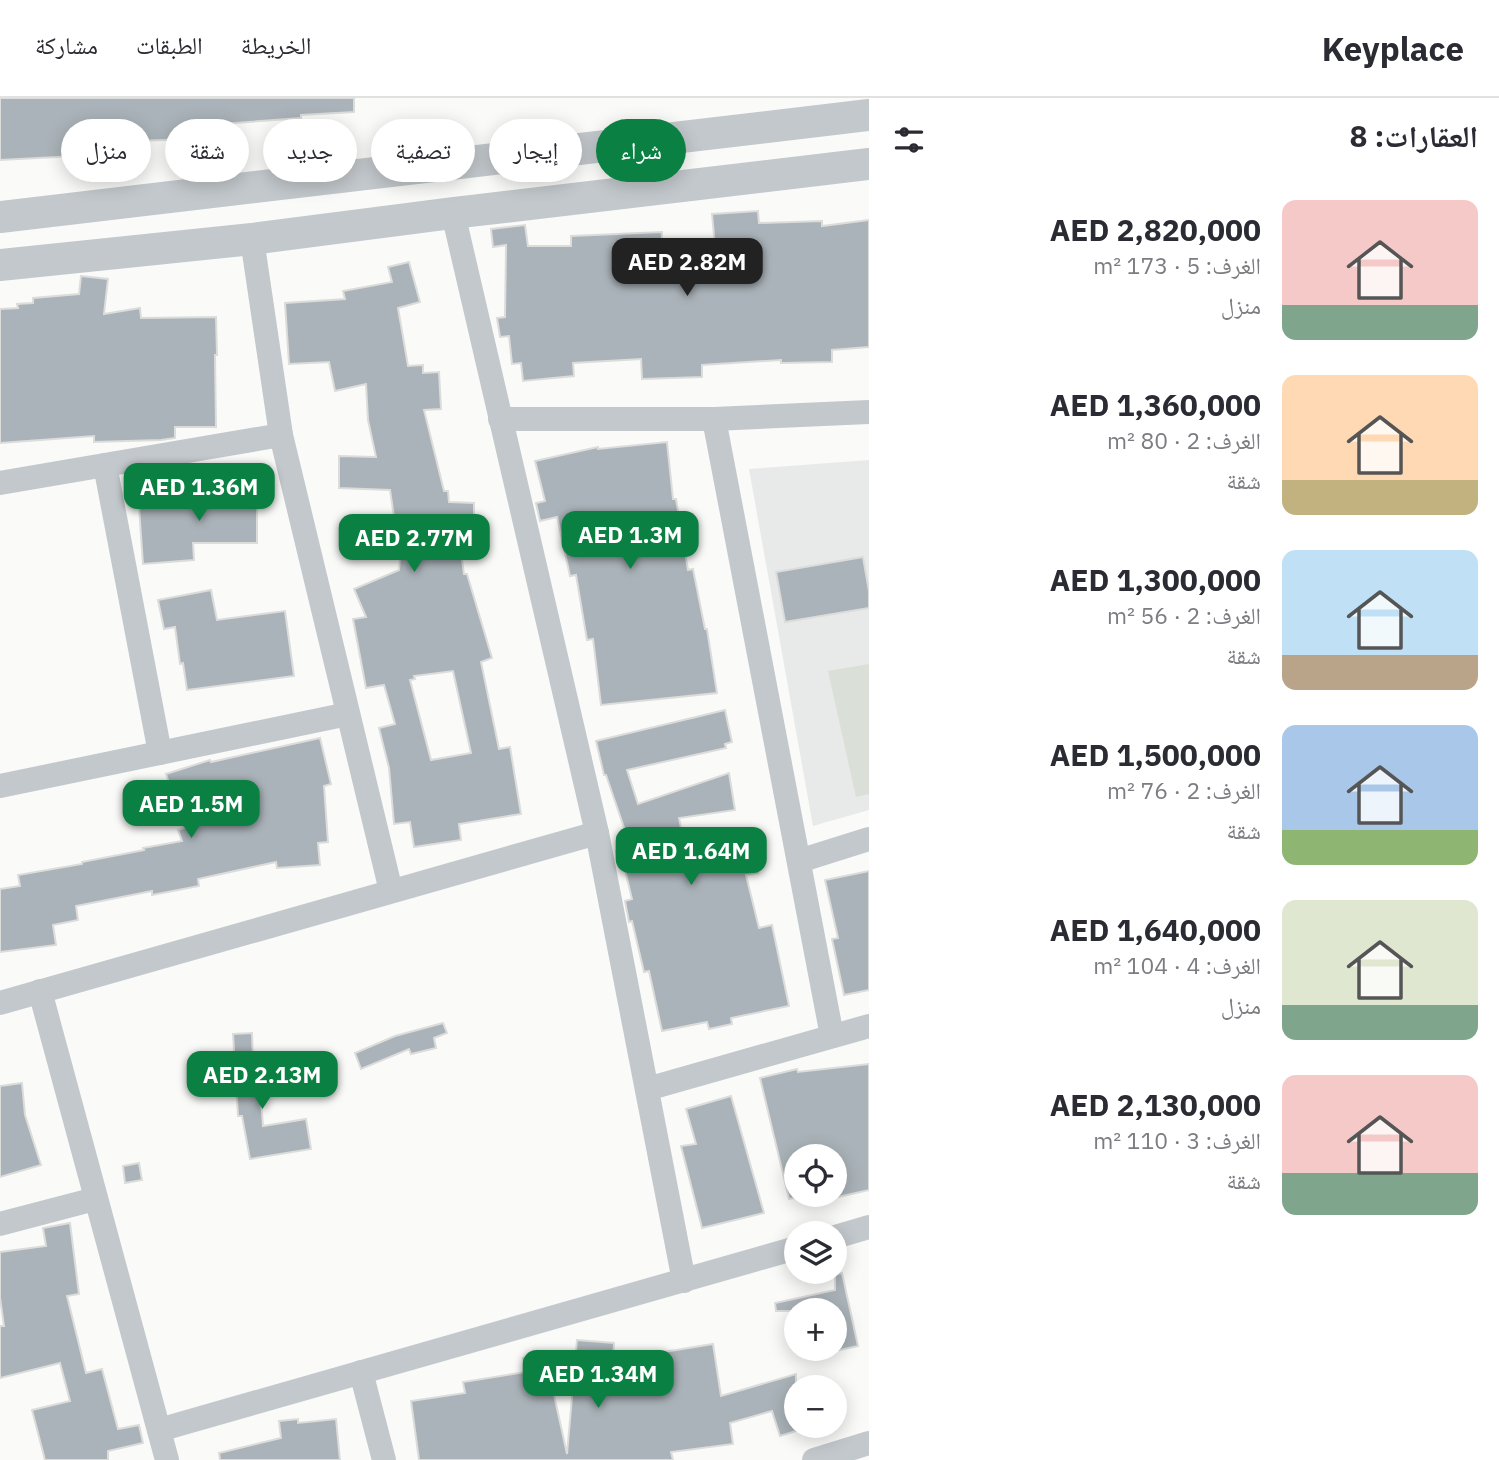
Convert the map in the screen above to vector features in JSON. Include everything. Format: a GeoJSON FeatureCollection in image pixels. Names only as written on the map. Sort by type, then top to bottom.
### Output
{"type":"FeatureCollection","features":[{"type":"Feature","properties":{"kind":"street"},"geometry":{"type":"LineString","coordinates":[[0,217],[869,115]]}},
{"type":"Feature","properties":{"kind":"street"},"geometry":{"type":"LineString","coordinates":[[0,265],[252,239],[869,164]]}},
{"type":"Feature","properties":{"kind":"street"},"geometry":{"type":"LineString","coordinates":[[453,213],[597,833],[684,1281]]}},
{"type":"Feature","properties":{"kind":"street"},"geometry":{"type":"LineString","coordinates":[[252,239],[281,435],[391,891]]}},
{"type":"Feature","properties":{"kind":"street"},"geometry":{"type":"LineString","coordinates":[[500,419],[714,419],[869,412]]}},
{"type":"Feature","properties":{"kind":"street"},"geometry":{"type":"LineString","coordinates":[[714,419],[832,1036]]}},
{"type":"Feature","properties":{"kind":"street"},"geometry":{"type":"LineString","coordinates":[[0,483],[281,435]]}},
{"type":"Feature","properties":{"kind":"street"},"geometry":{"type":"LineString","coordinates":[[105,465],[160,753]]}},
{"type":"Feature","properties":{"kind":"street"},"geometry":{"type":"LineString","coordinates":[[0,786],[348,714]]}},
{"type":"Feature","properties":{"kind":"street"},"geometry":{"type":"LineString","coordinates":[[0,1003],[597,833]]}},
{"type":"Feature","properties":{"kind":"street"},"geometry":{"type":"LineString","coordinates":[[799,861],[869,839]]}},
{"type":"Feature","properties":{"kind":"street"},"geometry":{"type":"LineString","coordinates":[[40,991],[167,1460]]}},
{"type":"Feature","properties":{"kind":"street"},"geometry":{"type":"LineString","coordinates":[[646,1089],[869,1026]]}},
{"type":"Feature","properties":{"kind":"street"},"geometry":{"type":"LineString","coordinates":[[0,1224],[95,1199]]}},
{"type":"Feature","properties":{"kind":"street"},"geometry":{"type":"LineString","coordinates":[[847,1233],[869,1227]]}},
{"type":"Feature","properties":{"kind":"street"},"geometry":{"type":"LineString","coordinates":[[159,1430],[784,1252]]}},
{"type":"Feature","properties":{"kind":"street"},"geometry":{"type":"LineString","coordinates":[[361,1372],[384,1460]]}},
{"type":"Feature","properties":{"kind":"street"},"geometry":{"type":"LineString","coordinates":[[814,1460],[869,1443]]}},
{"type":"Feature","properties":{"kind":"shaded area"},"geometry":{"type":"Polygon","coordinates":[[[869,460],[869,810],[813,826],[749,469],[869,460]]]}},
{"type":"Feature","properties":{"kind":"shaded area"},"geometry":{"type":"Polygon","coordinates":[[[869,664],[869,794],[856,797],[828,671],[869,664]]]}},
{"type":"Feature","properties":{"kind":"building"},"geometry":{"type":"Polygon","coordinates":[[[0,98],[354,98],[354,112],[301,115],[301,118],[249,122],[249,119],[165,119],[165,140],[151,140],[151,119],[61,119],[61,157],[0,160],[0,98]]]}},
{"type":"Feature","properties":{"kind":"building"},"geometry":{"type":"Polygon","coordinates":[[[758,211],[759,223],[822,221],[822,226],[869,220],[869,347],[832,350],[832,362],[781,363],[781,360],[702,365],[702,377],[642,379],[641,359],[573,363],[574,376],[523,381],[521,363],[512,364],[509,336],[500,337],[497,318],[505,317],[506,245],[493,247],[491,229],[525,225],[528,246],[571,246],[571,236],[662,232],[661,262],[703,260],[702,247],[715,246],[712,214],[758,211]]]}},
{"type":"Feature","properties":{"kind":"building"},"geometry":{"type":"Polygon","coordinates":[[[409,262],[420,302],[398,308],[408,366],[423,365],[423,373],[439,372],[441,409],[424,410],[444,491],[448,491],[449,502],[474,503],[474,538],[459,538],[464,574],[467,574],[492,658],[481,662],[499,749],[510,747],[521,814],[459,824],[461,840],[414,847],[410,822],[394,824],[389,768],[379,728],[395,724],[384,685],[366,688],[353,619],[366,617],[354,589],[399,570],[400,558],[390,490],[339,488],[339,456],[376,457],[368,420],[366,384],[335,391],[329,362],[289,364],[285,303],[345,299],[343,291],[392,282],[388,267],[409,262]],[[453,671],[414,676],[415,679],[410,680],[431,760],[471,753],[453,671]]]}},
{"type":"Feature","properties":{"kind":"building"},"geometry":{"type":"Polygon","coordinates":[[[81,276],[108,279],[104,314],[140,308],[141,318],[216,317],[216,427],[175,427],[175,438],[161,440],[94,442],[94,436],[0,443],[0,309],[18,308],[17,304],[33,303],[33,298],[79,294],[81,276]]]}},
{"type":"Feature","properties":{"kind":"building"},"geometry":{"type":"Polygon","coordinates":[[[667,442],[673,499],[676,499],[688,570],[693,569],[707,629],[717,693],[601,705],[593,639],[587,640],[576,575],[570,576],[557,517],[540,521],[536,503],[545,501],[535,461],[598,447],[667,442]]]}},
{"type":"Feature","properties":{"kind":"building"},"geometry":{"type":"Polygon","coordinates":[[[192,487],[257,487],[257,543],[193,543],[194,560],[143,564],[139,507],[192,503],[192,487]]]}},
{"type":"Feature","properties":{"kind":"building"},"geometry":{"type":"Polygon","coordinates":[[[863,557],[869,608],[785,622],[776,572],[863,557]]]}},
{"type":"Feature","properties":{"kind":"building"},"geometry":{"type":"Polygon","coordinates":[[[211,590],[217,620],[285,611],[294,676],[187,690],[175,627],[164,629],[158,600],[211,590]]]}},
{"type":"Feature","properties":{"kind":"building"},"geometry":{"type":"Polygon","coordinates":[[[725,710],[732,742],[725,744],[726,748],[627,770],[638,804],[729,773],[735,810],[679,818],[687,858],[753,845],[758,873],[746,875],[759,928],[772,925],[789,1006],[731,1018],[732,1024],[709,1029],[707,1022],[662,1031],[649,971],[644,972],[632,921],[629,922],[625,901],[632,899],[624,866],[619,867],[616,851],[631,848],[604,775],[596,741],[725,710]]]}},
{"type":"Feature","properties":{"kind":"building"},"geometry":{"type":"Polygon","coordinates":[[[320,738],[331,784],[324,786],[328,842],[318,843],[320,865],[277,868],[276,862],[198,879],[199,886],[152,895],[152,891],[76,906],[78,920],[53,925],[56,945],[0,952],[0,889],[20,886],[18,875],[82,864],[182,841],[178,830],[184,828],[166,774],[210,760],[211,762],[320,738]]]}},
{"type":"Feature","properties":{"kind":"building"},"geometry":{"type":"Polygon","coordinates":[[[869,871],[869,990],[844,995],[832,939],[838,938],[825,880],[869,871]]]}},
{"type":"Feature","properties":{"kind":"building"},"geometry":{"type":"Polygon","coordinates":[[[443,1023],[447,1033],[434,1038],[436,1048],[411,1054],[409,1049],[361,1069],[355,1053],[395,1036],[443,1023]]]}},
{"type":"Feature","properties":{"kind":"building"},"geometry":{"type":"Polygon","coordinates":[[[252,1033],[254,1087],[260,1087],[263,1126],[306,1119],[311,1149],[250,1159],[242,1116],[238,1116],[233,1034],[252,1033]]]}},
{"type":"Feature","properties":{"kind":"building"},"geometry":{"type":"Polygon","coordinates":[[[869,1064],[869,1190],[847,1195],[847,1144],[784,1144],[784,1178],[760,1078],[797,1069],[798,1072],[869,1064]]]}},
{"type":"Feature","properties":{"kind":"building"},"geometry":{"type":"Polygon","coordinates":[[[22,1083],[25,1115],[41,1165],[0,1177],[0,1086],[22,1083]]]}},
{"type":"Feature","properties":{"kind":"building"},"geometry":{"type":"Polygon","coordinates":[[[731,1096],[764,1213],[702,1228],[681,1146],[696,1144],[686,1109],[731,1096]]]}},
{"type":"Feature","properties":{"kind":"building"},"geometry":{"type":"Polygon","coordinates":[[[139,1163],[142,1180],[125,1183],[123,1166],[139,1163]]]}},
{"type":"Feature","properties":{"kind":"building"},"geometry":{"type":"Polygon","coordinates":[[[70,1223],[79,1294],[67,1296],[86,1373],[102,1369],[118,1429],[139,1425],[143,1443],[108,1451],[108,1460],[45,1460],[32,1410],[70,1401],[60,1363],[0,1378],[0,1326],[4,1326],[0,1298],[0,1252],[46,1246],[43,1228],[70,1223]]]}},
{"type":"Feature","properties":{"kind":"building"},"geometry":{"type":"Polygon","coordinates":[[[835,1284],[844,1284],[858,1346],[847,1348],[847,1298],[798,1298],[835,1290],[835,1284]]]}},
{"type":"Feature","properties":{"kind":"building"},"geometry":{"type":"Polygon","coordinates":[[[784,1301],[784,1311],[776,1311],[775,1303],[784,1301]]]}},
{"type":"Feature","properties":{"kind":"building"},"geometry":{"type":"Polygon","coordinates":[[[577,1340],[614,1343],[613,1359],[713,1344],[721,1396],[784,1378],[784,1435],[780,1436],[772,1411],[730,1423],[733,1444],[671,1452],[673,1460],[419,1460],[411,1401],[465,1393],[463,1382],[526,1372],[523,1358],[545,1354],[567,1454],[577,1340]]]}},
{"type":"Feature","properties":{"kind":"building"},"geometry":{"type":"Polygon","coordinates":[[[298,1419],[298,1423],[336,1419],[340,1460],[220,1460],[219,1453],[281,1438],[279,1421],[298,1419]]]}}]}
